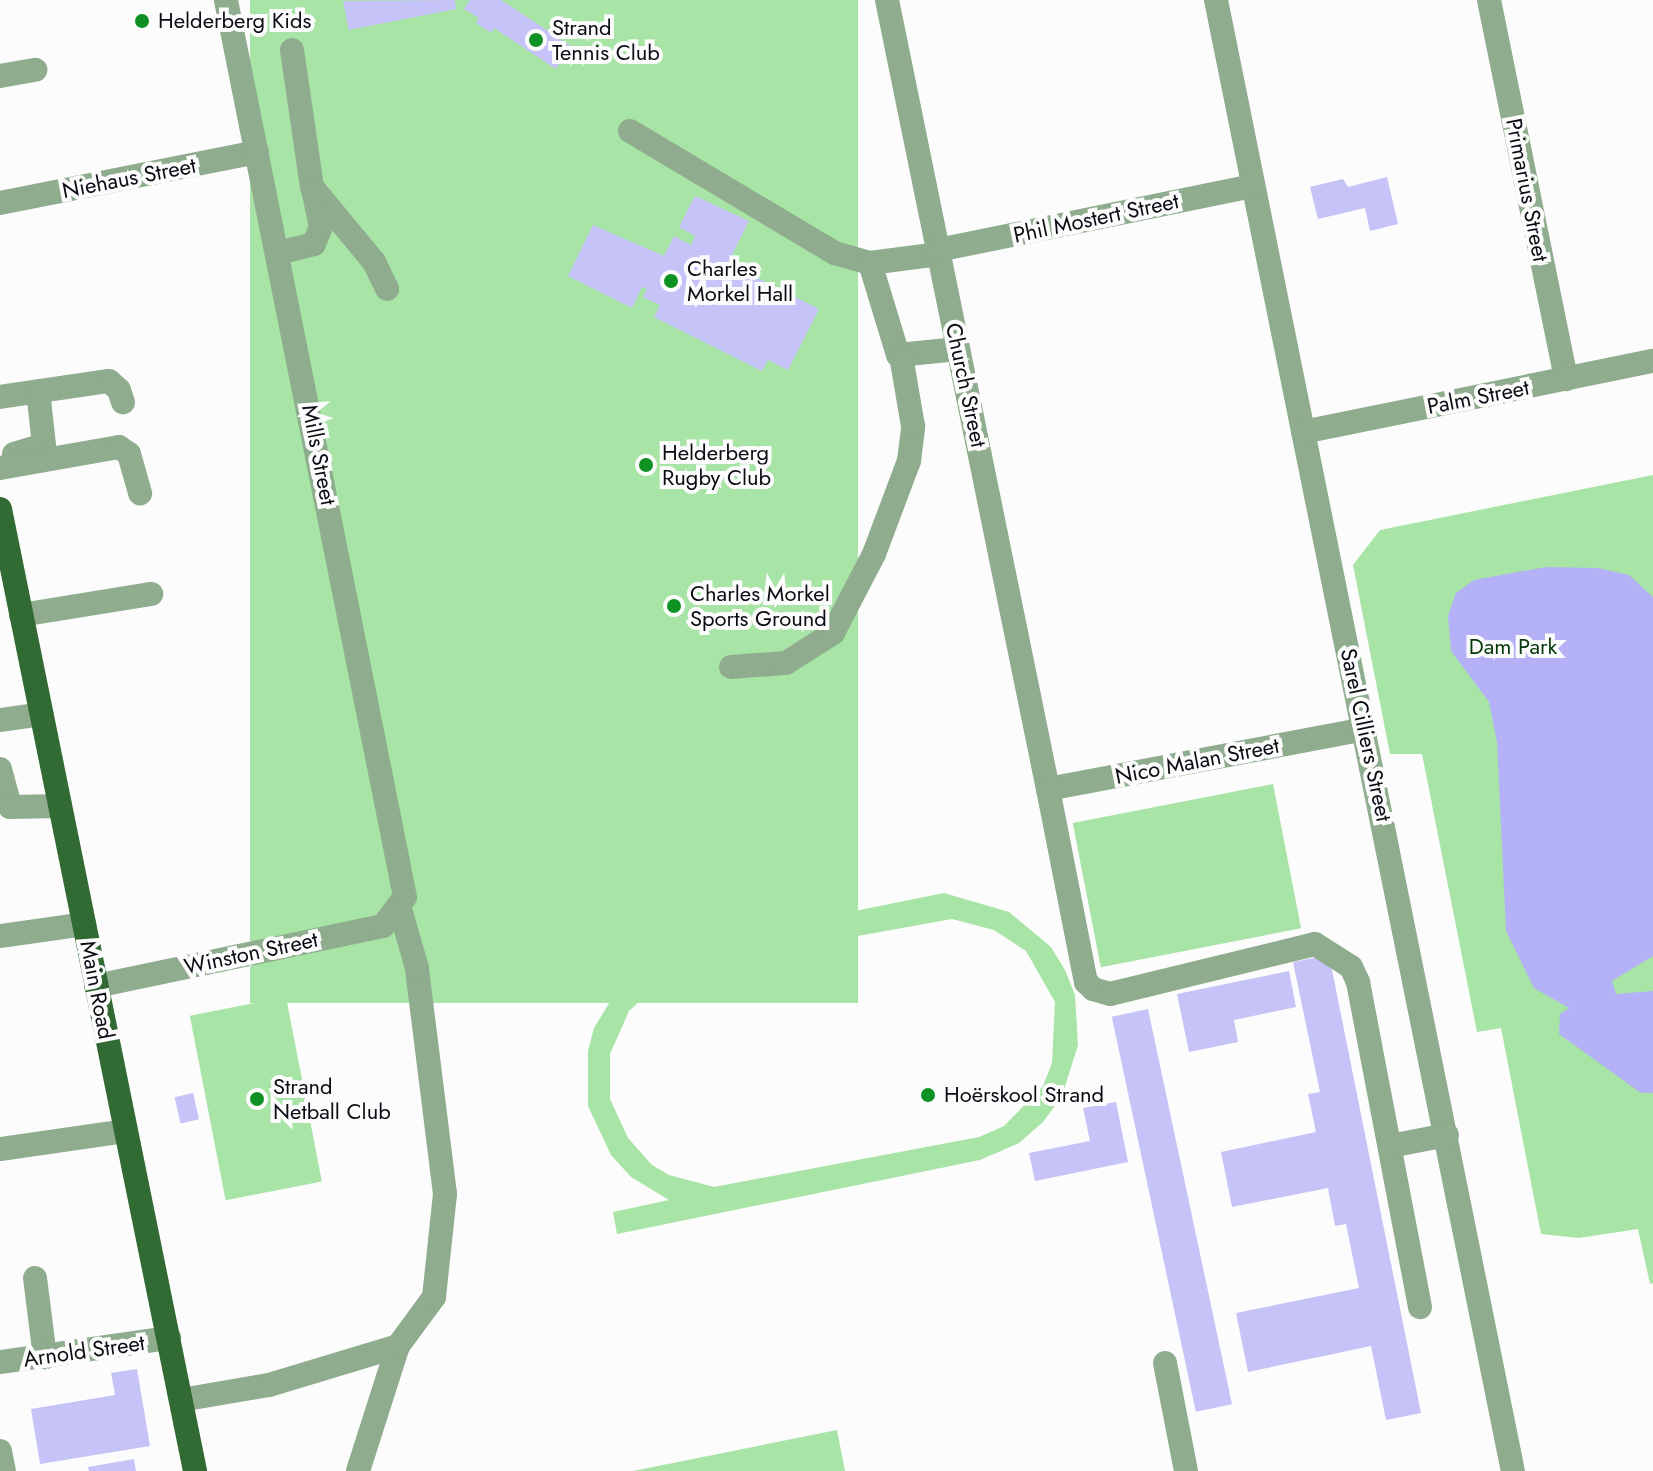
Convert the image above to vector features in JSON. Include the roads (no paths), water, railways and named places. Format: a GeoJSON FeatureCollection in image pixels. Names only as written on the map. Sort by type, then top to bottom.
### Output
{"type":"FeatureCollection","features":[{"type":"Feature","properties":{"kind":"main road","name":"Main Road"},"geometry":{"type":"LineString","coordinates":[[0,509],[195,1471]]}},
{"type":"Feature","properties":{"kind":"street","name":"Mills Street"},"geometry":{"type":"LineString","coordinates":[[226,0],[405,884],[400,909],[417,968],[445,1194],[434,1297],[398,1346],[358,1471]]}},
{"type":"Feature","properties":{"kind":"street","name":"Church Street"},"geometry":{"type":"LineString","coordinates":[[887,0],[1086,982],[1093,989],[1110,994],[1315,944],[1326,947],[1351,967],[1358,982],[1390,1146]]}},
{"type":"Feature","properties":{"kind":"street","name":"Sarel Cilliers Street"},"geometry":{"type":"LineString","coordinates":[[1216,0],[1513,1471]]}},
{"type":"Feature","properties":{"kind":"street","name":"Primarius Street"},"geometry":{"type":"LineString","coordinates":[[1489,0],[1566,379]]}},
{"type":"Feature","properties":{"kind":"street"},"geometry":{"type":"LineString","coordinates":[[278,253],[314,244],[321,227],[312,187],[292,50]]}},
{"type":"Feature","properties":{"kind":"street"},"geometry":{"type":"LineString","coordinates":[[0,76],[35,70]]}},
{"type":"Feature","properties":{"kind":"street"},"geometry":{"type":"LineString","coordinates":[[630,131],[835,253],[870,263],[901,356],[913,426],[909,461],[874,554],[833,633],[786,663],[731,667]]}},
{"type":"Feature","properties":{"kind":"street","name":"Niehaus Street"},"geometry":{"type":"LineString","coordinates":[[0,203],[257,152]]}},
{"type":"Feature","properties":{"kind":"street","name":"Phil Mostert Street"},"geometry":{"type":"LineString","coordinates":[[870,263],[938,252],[1253,186]]}},
{"type":"Feature","properties":{"kind":"street"},"geometry":{"type":"LineString","coordinates":[[312,187],[374,262],[387,289]]}},
{"type":"Feature","properties":{"kind":"street"},"geometry":{"type":"LineString","coordinates":[[901,356],[958,349]]}},
{"type":"Feature","properties":{"kind":"street","name":"Palm Street"},"geometry":{"type":"LineString","coordinates":[[1303,432],[1653,361]]}},
{"type":"Feature","properties":{"kind":"street"},"geometry":{"type":"LineString","coordinates":[[0,397],[109,381],[123,402]]}},
{"type":"Feature","properties":{"kind":"street"},"geometry":{"type":"LineString","coordinates":[[0,456],[44,445],[38,391]]}},
{"type":"Feature","properties":{"kind":"street"},"geometry":{"type":"LineString","coordinates":[[0,468],[119,447],[129,454],[140,493]]}},
{"type":"Feature","properties":{"kind":"street"},"geometry":{"type":"LineString","coordinates":[[21,615],[151,594]]}},
{"type":"Feature","properties":{"kind":"street"},"geometry":{"type":"LineString","coordinates":[[0,720],[42,714]]}},
{"type":"Feature","properties":{"kind":"street","name":"Nico Malan Street"},"geometry":{"type":"LineString","coordinates":[[1046,780],[1365,729]]}},
{"type":"Feature","properties":{"kind":"street"},"geometry":{"type":"LineString","coordinates":[[0,769],[10,807],[60,806]]}},
{"type":"Feature","properties":{"kind":"street","name":"Winston Street"},"geometry":{"type":"LineString","coordinates":[[96,986],[383,926],[400,909]]}},
{"type":"Feature","properties":{"kind":"street"},"geometry":{"type":"LineString","coordinates":[[0,936],[84,924]]}},
{"type":"Feature","properties":{"kind":"street"},"geometry":{"type":"LineString","coordinates":[[0,1149],[125,1131]]}},
{"type":"Feature","properties":{"kind":"street"},"geometry":{"type":"LineString","coordinates":[[1420,1307],[1390,1146],[1447,1135]]}},
{"type":"Feature","properties":{"kind":"street"},"geometry":{"type":"LineString","coordinates":[[35,1278],[45,1357]]}},
{"type":"Feature","properties":{"kind":"street","name":"Arnold Street"},"geometry":{"type":"LineString","coordinates":[[0,1362],[169,1338]]}},
{"type":"Feature","properties":{"kind":"street"},"geometry":{"type":"LineString","coordinates":[[181,1400],[269,1385],[398,1346]]}},
{"type":"Feature","properties":{"kind":"street"},"geometry":{"type":"LineString","coordinates":[[1165,1363],[1186,1471]]}},
{"type":"Feature","properties":{"kind":"street"},"geometry":{"type":"LineString","coordinates":[[0,1451],[4,1471]]}},
{"type":"Feature","properties":{"kind":"place","name":"Helderberg Kids"},"geometry":{"type":"Point","coordinates":[142,21]}},
{"type":"Feature","properties":{"kind":"place","name":"Strand Tennis Club"},"geometry":{"type":"Point","coordinates":[536,40]}},
{"type":"Feature","properties":{"kind":"place","name":"Charles Morkel Hall"},"geometry":{"type":"Point","coordinates":[671,281]}},
{"type":"Feature","properties":{"kind":"place","name":"Helderberg Rugby Club"},"geometry":{"type":"Point","coordinates":[646,465]}},
{"type":"Feature","properties":{"kind":"place","name":"Charles Morkel Sports Ground"},"geometry":{"type":"Point","coordinates":[674,606]}},
{"type":"Feature","properties":{"kind":"place","name":"Hoërskool Strand"},"geometry":{"type":"Point","coordinates":[928,1095]}},
{"type":"Feature","properties":{"kind":"place","name":"Strand Netball Club"},"geometry":{"type":"Point","coordinates":[257,1099]}},
{"type":"Feature","properties":{"kind":"park label","name":"Dam Park"},"geometry":{"type":"Point","coordinates":[1513,647]}}]}
